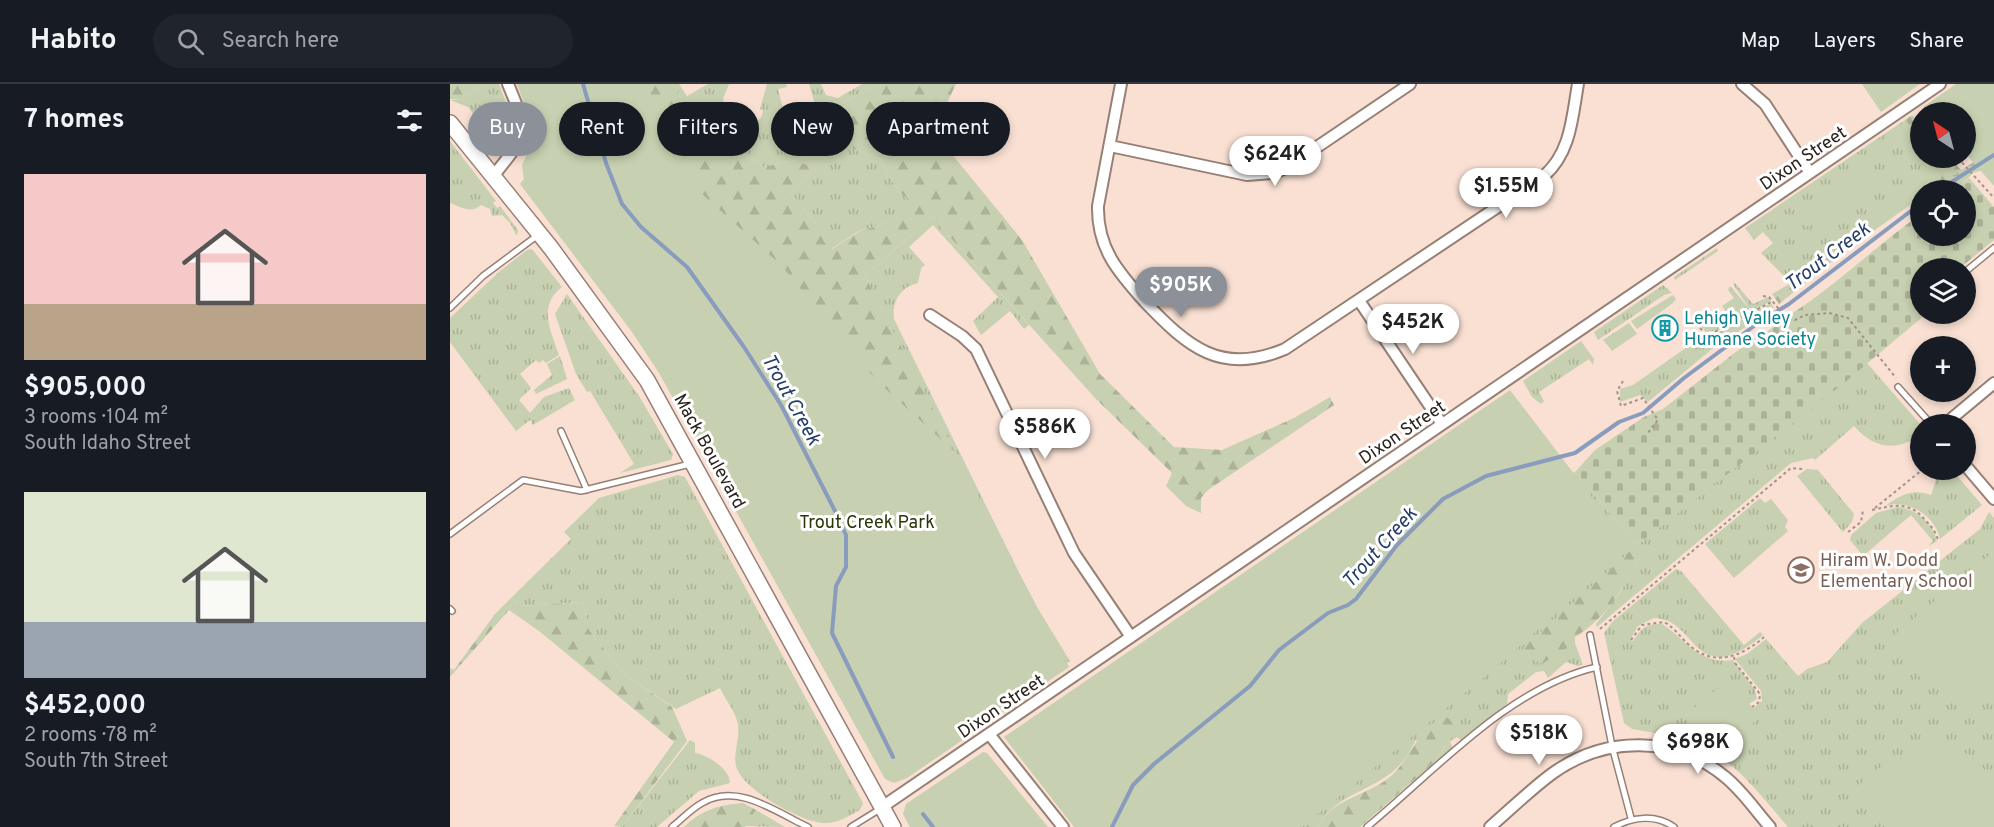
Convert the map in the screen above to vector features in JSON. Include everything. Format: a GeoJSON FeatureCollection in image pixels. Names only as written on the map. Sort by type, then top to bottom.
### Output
{"type":"FeatureCollection","features":[{"type":"Feature","properties":{"kind":"main road","name":"Mack Boulevard"},"geometry":{"type":"LineString","coordinates":[[450,123],[540,234],[627,350],[695,462],[893,827]]}},
{"type":"Feature","properties":{"kind":"street"},"geometry":{"type":"LineString","coordinates":[[494,176],[524,133],[524,122],[508,84]]}},
{"type":"Feature","properties":{"kind":"street"},"geometry":{"type":"LineString","coordinates":[[1122,84],[1098,206],[1098,222],[1105,252],[1123,278],[1177,335],[1190,345],[1221,358],[1254,360],[1285,350],[1360,302],[1553,168],[1567,144],[1578,84]]}},
{"type":"Feature","properties":{"kind":"street"},"geometry":{"type":"LineString","coordinates":[[1110,146],[1247,175],[1273,173],[1286,168],[1410,84]]}},
{"type":"Feature","properties":{"kind":"street"},"geometry":{"type":"LineString","coordinates":[[1742,84],[1765,104],[1810,173]]}},
{"type":"Feature","properties":{"kind":"street","name":"Dixon Street"},"geometry":{"type":"LineString","coordinates":[[882,807],[1940,84]]}},
{"type":"Feature","properties":{"kind":"street"},"geometry":{"type":"LineString","coordinates":[[1360,302],[1442,424]]}},
{"type":"Feature","properties":{"kind":"street"},"geometry":{"type":"LineString","coordinates":[[930,315],[962,336],[976,349],[1074,553],[1131,637]]}},
{"type":"Feature","properties":{"kind":"street"},"geometry":{"type":"LineString","coordinates":[[1957,414],[1994,382]]}},
{"type":"Feature","properties":{"kind":"street"},"geometry":{"type":"LineString","coordinates":[[1976,478],[1994,499]]}},
{"type":"Feature","properties":{"kind":"street"},"geometry":{"type":"LineString","coordinates":[[988,734],[1063,827]]}},
{"type":"Feature","properties":{"kind":"street"},"geometry":{"type":"LineString","coordinates":[[1490,827],[1553,773],[1591,752],[1612,746],[1650,745],[1692,756],[1724,776],[1770,827]]}},
{"type":"Feature","properties":{"kind":"lane"},"geometry":{"type":"LineString","coordinates":[[450,308],[483,276],[540,234]]}},
{"type":"Feature","properties":{"kind":"lane"},"geometry":{"type":"LineString","coordinates":[[1976,263],[1994,248]]}},
{"type":"Feature","properties":{"kind":"lane"},"geometry":{"type":"LineString","coordinates":[[1898,387],[1922,414]]}},
{"type":"Feature","properties":{"kind":"lane"},"geometry":{"type":"LineString","coordinates":[[561,431],[587,490]]}},
{"type":"Feature","properties":{"kind":"lane"},"geometry":{"type":"LineString","coordinates":[[450,534],[523,480],[582,491],[695,462]]}},
{"type":"Feature","properties":{"kind":"lane"},"geometry":{"type":"LineString","coordinates":[[1590,635],[1612,746],[1631,818]]}},
{"type":"Feature","properties":{"kind":"lane"},"geometry":{"type":"LineString","coordinates":[[1367,827],[1520,700],[1559,678],[1597,667]]}},
{"type":"Feature","properties":{"kind":"lane"},"geometry":{"type":"LineString","coordinates":[[672,827],[701,803],[725,795],[748,798],[808,827]]}},
{"type":"Feature","properties":{"kind":"lane"},"geometry":{"type":"LineString","coordinates":[[851,827],[882,807]]}},
{"type":"Feature","properties":{"kind":"lane"},"geometry":{"type":"LineString","coordinates":[[1614,827],[1631,818],[1663,820],[1674,827]]}},
{"type":"Feature","properties":{"kind":"path"},"geometry":{"type":"LineString","coordinates":[[1968,168],[1994,198]]}},
{"type":"Feature","properties":{"kind":"path"},"geometry":{"type":"LineString","coordinates":[[1763,296],[1773,301],[1787,319],[1795,320],[1805,315],[1829,313],[1848,318],[1891,369],[1898,387]]}},
{"type":"Feature","properties":{"kind":"path"},"geometry":{"type":"LineString","coordinates":[[1700,328],[1706,334],[1711,334],[1773,301]]}},
{"type":"Feature","properties":{"kind":"path"},"geometry":{"type":"LineString","coordinates":[[1623,381],[1617,391],[1621,406],[1643,398],[1658,420],[1647,434]]}},
{"type":"Feature","properties":{"kind":"path"},"geometry":{"type":"LineString","coordinates":[[1600,629],[1791,468],[1803,469]]}},
{"type":"Feature","properties":{"kind":"path"},"geometry":{"type":"LineString","coordinates":[[1910,480],[1872,510],[1897,505],[1914,508],[1936,533],[1938,540]]}},
{"type":"Feature","properties":{"kind":"path"},"geometry":{"type":"LineString","coordinates":[[1848,532],[1861,522],[1863,510]]}},
{"type":"Feature","properties":{"kind":"path"},"geometry":{"type":"LineString","coordinates":[[1631,640],[1642,625],[1664,622],[1700,654],[1721,658],[1734,657],[1746,652],[1764,637]]}},
{"type":"Feature","properties":{"kind":"path"},"geometry":{"type":"LineString","coordinates":[[1734,657],[1735,663],[1760,694],[1759,702],[1752,707]]}},
{"type":"Feature","properties":{"kind":"green space"},"geometry":{"type":"Polygon","coordinates":[[[450,84],[485,84],[461,99],[450,99],[450,84]]]}},
{"type":"Feature","properties":{"kind":"green space"},"geometry":{"type":"Polygon","coordinates":[[[485,84],[499,84],[506,102],[468,102],[468,107],[450,100],[461,99],[485,84]]]}},
{"type":"Feature","properties":{"kind":"green space","name":"Trout Creek Park"},"geometry":{"type":"Polygon","coordinates":[[[517,84],[641,84],[657,118],[657,156],[677,156],[703,195],[781,265],[877,381],[955,452],[1069,667],[907,778],[894,783],[885,779],[659,373],[632,332],[520,184],[524,179],[522,165],[526,156],[547,156],[547,102],[524,102],[517,84]]]}},
{"type":"Feature","properties":{"kind":"green space"},"geometry":{"type":"Polygon","coordinates":[[[636,84],[672,84],[678,91],[672,102],[657,102],[657,124],[636,84]]]}},
{"type":"Feature","properties":{"kind":"green space"},"geometry":{"type":"Polygon","coordinates":[[[672,84],[679,84],[687,96],[708,84],[729,84],[724,102],[672,102],[678,91],[672,84]]]}},
{"type":"Feature","properties":{"kind":"green space"},"geometry":{"type":"Polygon","coordinates":[[[767,84],[786,84],[787,87],[778,89],[781,102],[771,102],[771,156],[854,156],[854,149],[866,154],[866,156],[880,159],[899,192],[912,201],[886,223],[859,231],[831,249],[814,221],[791,193],[811,172],[795,160],[764,167],[748,156],[759,156],[759,119],[763,111],[760,109],[767,84]]]}},
{"type":"Feature","properties":{"kind":"green space"},"geometry":{"type":"Polygon","coordinates":[[[809,84],[821,84],[826,95],[838,98],[862,84],[877,84],[846,102],[814,102],[809,84]]]}},
{"type":"Feature","properties":{"kind":"green space"},"geometry":{"type":"Polygon","coordinates":[[[877,84],[956,84],[948,102],[866,102],[866,154],[854,149],[854,102],[846,102],[877,84]]]}},
{"type":"Feature","properties":{"kind":"green space"},"geometry":{"type":"Polygon","coordinates":[[[1862,84],[1920,84],[1881,112],[1862,84]]]}},
{"type":"Feature","properties":{"kind":"green space"},"geometry":{"type":"Polygon","coordinates":[[[1956,84],[1994,84],[1994,186],[1976,166],[1976,102],[1930,102],[1956,84]]]}},
{"type":"Feature","properties":{"kind":"green space"},"geometry":{"type":"Polygon","coordinates":[[[1910,116],[1910,126],[1905,120],[1910,116]]]}},
{"type":"Feature","properties":{"kind":"green space"},"geometry":{"type":"Polygon","coordinates":[[[1905,120],[1910,126],[1910,168],[1944,169],[1929,180],[1910,180],[1910,195],[1792,284],[1761,253],[1773,243],[1763,232],[1754,240],[1745,228],[1905,120]]]}},
{"type":"Feature","properties":{"kind":"green space"},"geometry":{"type":"Polygon","coordinates":[[[450,141],[496,201],[493,203],[497,208],[500,206],[518,230],[517,236],[510,223],[502,215],[492,216],[490,209],[481,205],[477,208],[466,209],[450,203],[450,141]]]}},
{"type":"Feature","properties":{"kind":"green space"},"geometry":{"type":"Polygon","coordinates":[[[1987,153],[1982,170],[1973,173],[1966,180],[1946,180],[1964,168],[1976,168],[1976,160],[1987,153]]]}},
{"type":"Feature","properties":{"kind":"green space"},"geometry":{"type":"Polygon","coordinates":[[[674,156],[748,156],[764,167],[795,160],[811,167],[811,172],[791,193],[814,221],[832,249],[860,231],[886,223],[911,201],[899,192],[880,159],[872,156],[953,156],[1022,240],[1100,374],[1174,447],[1222,450],[1294,418],[1330,397],[1334,405],[1208,490],[1201,498],[1201,513],[1186,506],[1166,486],[1172,473],[1096,399],[932,217],[865,276],[955,452],[912,416],[698,202],[674,156]]]}},
{"type":"Feature","properties":{"kind":"green space"},"geometry":{"type":"Polygon","coordinates":[[[1959,168],[1962,171],[1947,180],[1928,180],[1944,169],[1959,168]]]}},
{"type":"Feature","properties":{"kind":"green space"},"geometry":{"type":"Polygon","coordinates":[[[1866,172],[1876,186],[1814,228],[1811,224],[1806,227],[1803,223],[1808,219],[1805,215],[1866,172]]]}},
{"type":"Feature","properties":{"kind":"green space"},"geometry":{"type":"Polygon","coordinates":[[[1976,186],[1994,207],[1994,240],[1972,258],[1910,258],[1910,324],[1914,324],[1844,383],[1637,545],[1575,472],[1595,450],[1644,417],[1663,409],[1737,351],[1771,329],[1785,313],[1791,314],[1808,303],[1910,222],[1910,246],[1976,246],[1976,186]]]}},
{"type":"Feature","properties":{"kind":"green space"},"geometry":{"type":"Polygon","coordinates":[[[1910,193],[1910,205],[1841,254],[1779,304],[1772,294],[1809,273],[1910,193]]]}},
{"type":"Feature","properties":{"kind":"green space"},"geometry":{"type":"Polygon","coordinates":[[[932,217],[1029,325],[1024,329],[1010,311],[981,335],[973,321],[998,297],[933,225],[909,247],[925,265],[921,268],[918,283],[906,288],[898,296],[894,307],[894,319],[1032,599],[1070,661],[1045,678],[973,490],[865,276],[932,217]]]}},
{"type":"Feature","properties":{"kind":"green space"},"geometry":{"type":"Polygon","coordinates":[[[1717,248],[1718,251],[1675,280],[1674,277],[1717,248]]]}},
{"type":"Feature","properties":{"kind":"green space"},"geometry":{"type":"Polygon","coordinates":[[[532,249],[562,287],[554,294],[548,311],[550,328],[559,355],[546,363],[543,360],[539,363],[536,360],[520,374],[531,388],[519,400],[530,413],[544,397],[569,388],[575,400],[533,425],[530,420],[516,431],[450,342],[450,318],[500,271],[527,250],[532,249]]]}},
{"type":"Feature","properties":{"kind":"green space"},"geometry":{"type":"Polygon","coordinates":[[[1735,283],[1753,304],[1768,297],[1771,301],[1718,330],[1706,332],[1702,327],[1705,317],[1712,327],[1728,315],[1722,306],[1734,298],[1728,290],[1730,286],[1749,308],[1733,284],[1735,283]]]}},
{"type":"Feature","properties":{"kind":"green space"},"geometry":{"type":"Polygon","coordinates":[[[1663,285],[1672,293],[1664,295],[1598,340],[1594,332],[1663,285]]]}},
{"type":"Feature","properties":{"kind":"green space"},"geometry":{"type":"Polygon","coordinates":[[[567,294],[639,396],[673,454],[671,460],[620,473],[634,464],[590,391],[587,392],[576,374],[555,314],[567,294]]]}},
{"type":"Feature","properties":{"kind":"green space"},"geometry":{"type":"Polygon","coordinates":[[[1673,295],[1676,299],[1673,303],[1637,329],[1631,321],[1673,295]]]}},
{"type":"Feature","properties":{"kind":"green space"},"geometry":{"type":"Polygon","coordinates":[[[1771,303],[1774,308],[1712,349],[1648,402],[1640,395],[1620,402],[1620,389],[1633,385],[1700,338],[1714,335],[1771,303]]]}},
{"type":"Feature","properties":{"kind":"green space"},"geometry":{"type":"Polygon","coordinates":[[[1629,323],[1637,334],[1612,351],[1603,340],[1629,323]]]}},
{"type":"Feature","properties":{"kind":"green space"},"geometry":{"type":"Polygon","coordinates":[[[1581,341],[1594,359],[1593,365],[1589,359],[1539,392],[1544,401],[1541,404],[1532,397],[1523,381],[1581,341]]]}},
{"type":"Feature","properties":{"kind":"green space"},"geometry":{"type":"Polygon","coordinates":[[[560,356],[567,379],[536,394],[534,390],[552,375],[547,364],[560,356]]]}},
{"type":"Feature","properties":{"kind":"green space"},"geometry":{"type":"Polygon","coordinates":[[[1867,363],[1911,414],[1910,440],[1903,444],[1894,446],[1877,443],[1854,426],[1815,460],[1813,458],[1791,463],[1597,627],[1596,624],[1619,594],[1642,555],[1542,663],[1575,643],[1583,665],[1578,666],[1566,662],[1548,678],[1544,671],[1536,672],[1508,694],[1507,704],[1462,741],[1457,737],[1450,742],[1453,748],[1436,761],[1454,733],[1415,741],[1406,758],[1394,770],[1381,780],[1339,803],[1327,813],[1318,827],[1160,827],[1552,478],[1575,472],[1637,545],[1867,363]]]}},
{"type":"Feature","properties":{"kind":"green space"},"geometry":{"type":"Polygon","coordinates":[[[1510,390],[1630,547],[1495,668],[1302,827],[1074,827],[1004,737],[1510,390]]]}},
{"type":"Feature","properties":{"kind":"green space"},"geometry":{"type":"Polygon","coordinates":[[[1807,469],[1818,470],[1854,514],[1852,522],[1843,532],[1797,476],[1807,469]]]}},
{"type":"Feature","properties":{"kind":"green space"},"geometry":{"type":"Polygon","coordinates":[[[678,475],[685,477],[863,803],[860,810],[835,822],[826,823],[803,818],[775,804],[749,785],[740,775],[735,756],[737,721],[720,688],[676,709],[624,674],[589,630],[583,602],[521,606],[511,598],[571,539],[564,532],[599,498],[678,475]]]}},
{"type":"Feature","properties":{"kind":"green space"},"geometry":{"type":"Polygon","coordinates":[[[1936,480],[1961,480],[1982,505],[1940,539],[1933,523],[1919,511],[1903,505],[1885,506],[1907,494],[1918,492],[1931,495],[1936,480]]]}},
{"type":"Feature","properties":{"kind":"green space"},"geometry":{"type":"Polygon","coordinates":[[[1760,498],[1765,503],[1771,499],[1788,520],[1785,527],[1788,531],[1734,578],[1705,544],[1760,498]]]}},
{"type":"Feature","properties":{"kind":"green space"},"geometry":{"type":"Polygon","coordinates":[[[1897,507],[1917,513],[1932,528],[1937,541],[1928,546],[1933,541],[1911,515],[1863,556],[1850,540],[1851,535],[1876,513],[1897,507]]]}},
{"type":"Feature","properties":{"kind":"green space"},"geometry":{"type":"Polygon","coordinates":[[[1989,512],[1994,518],[1994,827],[1788,827],[1752,786],[1722,758],[1686,741],[1632,729],[1624,723],[1604,633],[1612,622],[1676,569],[1681,571],[1744,645],[1760,632],[1763,635],[1740,651],[1723,657],[1710,655],[1668,621],[1654,618],[1638,626],[1630,640],[1633,641],[1642,630],[1652,624],[1662,624],[1702,655],[1721,661],[1733,660],[1755,690],[1757,699],[1749,704],[1760,717],[1753,708],[1762,701],[1761,691],[1735,659],[1747,654],[1766,639],[1798,676],[1807,669],[1827,662],[1862,623],[1980,529],[1989,512]]]}},
{"type":"Feature","properties":{"kind":"green space"},"geometry":{"type":"Polygon","coordinates":[[[1637,545],[1642,555],[1606,611],[1575,637],[1575,643],[1542,664],[1530,658],[1523,648],[1637,545]]]}},
{"type":"Feature","properties":{"kind":"green space"},"geometry":{"type":"Polygon","coordinates":[[[1994,551],[1994,697],[1969,702],[1920,677],[1886,642],[1994,551]]]}},
{"type":"Feature","properties":{"kind":"green space"},"geometry":{"type":"Polygon","coordinates":[[[511,598],[521,606],[583,602],[589,630],[624,674],[672,707],[687,741],[622,827],[614,826],[674,742],[539,631],[509,610],[450,677],[450,668],[454,670],[495,614],[511,598]]]}},
{"type":"Feature","properties":{"kind":"green space"},"geometry":{"type":"Polygon","coordinates":[[[1729,679],[1760,717],[1723,749],[1709,741],[1687,714],[1729,679]]]}},
{"type":"Feature","properties":{"kind":"green space"},"geometry":{"type":"Polygon","coordinates":[[[1445,716],[1453,722],[1454,733],[1436,761],[1360,827],[1318,827],[1331,810],[1339,804],[1386,780],[1402,764],[1427,729],[1445,716]]]}},
{"type":"Feature","properties":{"kind":"green space"},"geometry":{"type":"Polygon","coordinates":[[[690,740],[695,743],[695,753],[706,757],[722,768],[730,783],[699,791],[657,827],[622,827],[690,740]]]}},
{"type":"Feature","properties":{"kind":"green space"},"geometry":{"type":"Polygon","coordinates":[[[1940,743],[1972,756],[1994,780],[1994,827],[1885,827],[1854,789],[1889,760],[1940,743]]]}},
{"type":"Feature","properties":{"kind":"green space"},"geometry":{"type":"Polygon","coordinates":[[[983,752],[987,753],[1048,827],[910,827],[903,814],[906,804],[983,752]]]}},
{"type":"Feature","properties":{"kind":"green space"},"geometry":{"type":"Polygon","coordinates":[[[743,803],[756,810],[746,827],[684,827],[697,816],[711,809],[743,803]]]}},
{"type":"Feature","properties":{"kind":"green space"},"geometry":{"type":"Polygon","coordinates":[[[756,810],[785,827],[744,826],[756,810]]]}},
{"type":"Feature","properties":{"kind":"waterway","name":"Trout Creek"},"geometry":{"type":"LineString","coordinates":[[583,84],[606,163],[622,204],[641,227],[687,267],[744,347],[781,405],[835,511],[846,535],[846,567],[836,586],[832,633],[893,757]]}},
{"type":"Feature","properties":{"kind":"waterway","name":"Trout Creek"},"geometry":{"type":"LineString","coordinates":[[1955,180],[1994,155]]}},
{"type":"Feature","properties":{"kind":"waterway","name":"Trout Creek"},"geometry":{"type":"LineString","coordinates":[[1112,827],[1133,785],[1154,764],[1250,686],[1279,650],[1328,613],[1356,599],[1397,545],[1443,499],[1486,476],[1575,453],[1619,422],[1643,413],[1684,378],[1758,323],[1789,304],[1910,212]]}},
{"type":"Feature","properties":{"kind":"waterway","name":"Trout Creek"},"geometry":{"type":"LineString","coordinates":[[923,814],[933,827]]}},
{"type":"Feature","properties":{"kind":"place","name":"Lehigh Valley Humane Society"},"geometry":{"type":"Point","coordinates":[1665,328]}},
{"type":"Feature","properties":{"kind":"place","name":"Hiram W. Dodd Elementary School"},"geometry":{"type":"Point","coordinates":[1801,570]}}]}
